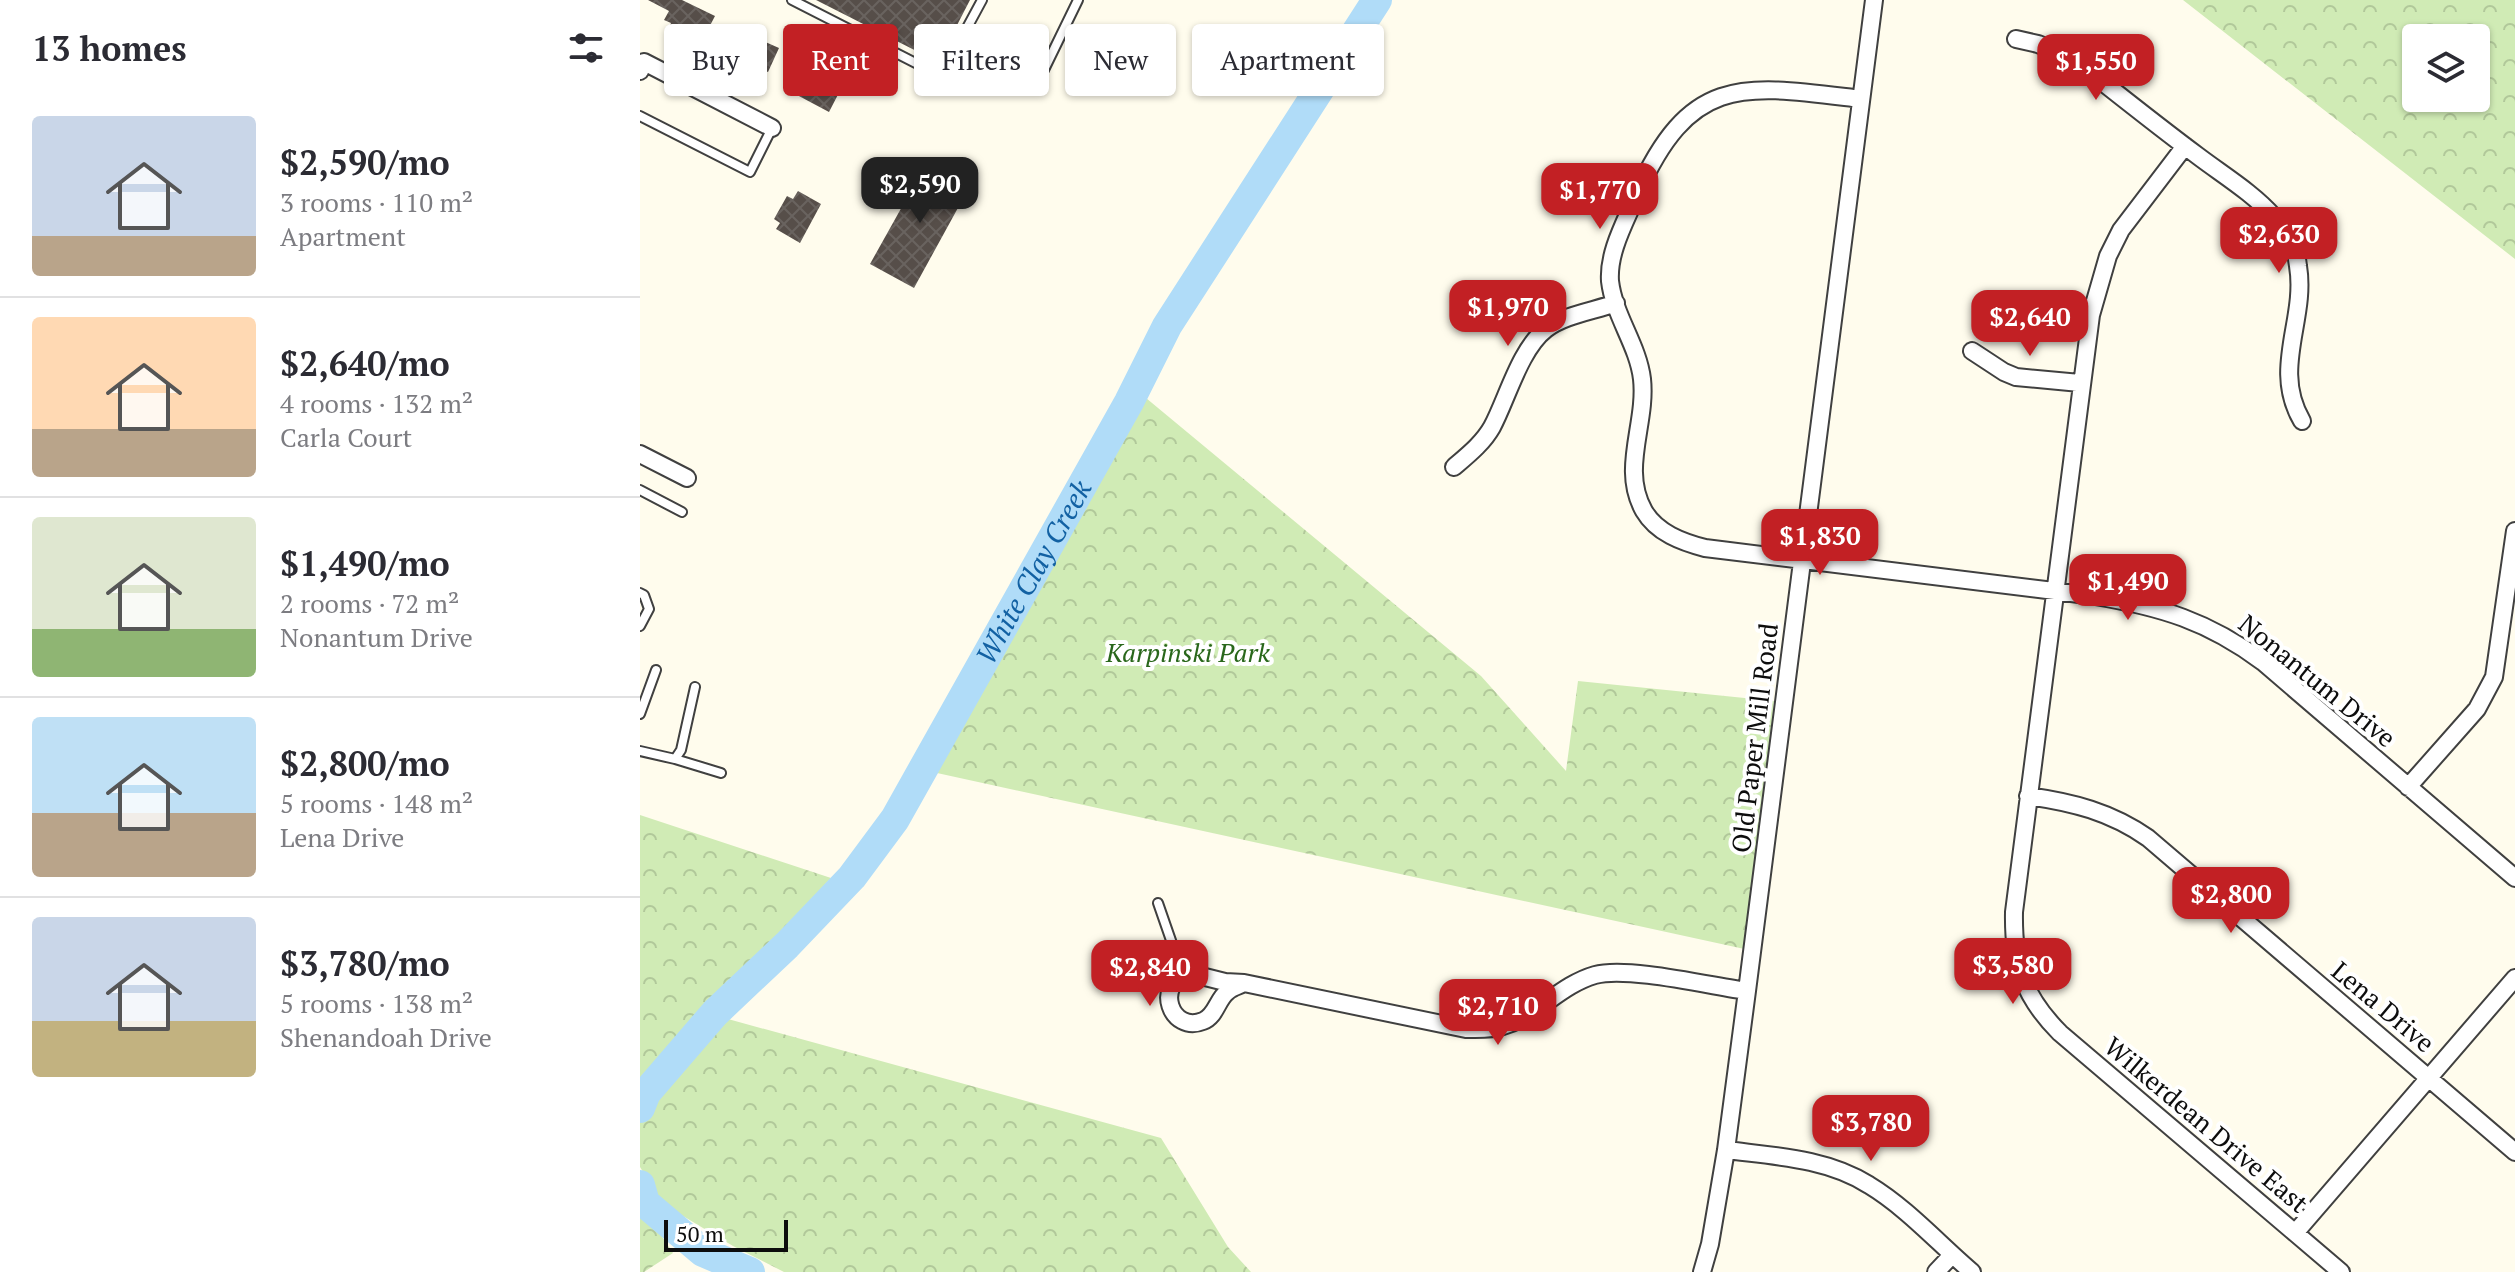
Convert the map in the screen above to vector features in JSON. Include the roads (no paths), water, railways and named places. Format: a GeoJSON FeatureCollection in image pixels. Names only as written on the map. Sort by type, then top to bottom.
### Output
{"type":"FeatureCollection","features":[{"type":"Feature","properties":{"kind":"street","name":"Old Paper Mill Road"},"geometry":{"type":"LineString","coordinates":[[1702,1272],[1710,1244],[1726,1150],[1874,0]]}},
{"type":"Feature","properties":{"kind":"street"},"geometry":{"type":"LineString","coordinates":[[2016,39],[2072,58],[2274,216],[2294,247],[2299,266],[2288,368],[2293,406],[2302,421]]}},
{"type":"Feature","properties":{"kind":"street"},"geometry":{"type":"LineString","coordinates":[[640,71],[644,62],[772,128]]}},
{"type":"Feature","properties":{"kind":"street"},"geometry":{"type":"LineString","coordinates":[[1454,467],[1480,444],[1491,429],[1527,354],[1545,330],[1616,303],[1610,280],[1617,243],[1659,148],[1685,118],[1719,97],[1755,89],[1774,88],[1861,99]]}},
{"type":"Feature","properties":{"kind":"street","name":"Wilkerdean Drive East"},"geometry":{"type":"LineString","coordinates":[[2185,146],[2139,204],[2108,256],[2091,315],[2028,796],[2014,935],[2021,978],[2044,1017],[2341,1272]]}},
{"type":"Feature","properties":{"kind":"street","name":"Nonantum Drive"},"geometry":{"type":"LineString","coordinates":[[1616,303],[1636,352],[1643,385],[1634,462],[1637,496],[1646,514],[1674,538],[1705,548],[2054,591],[2178,613],[2221,633],[2263,662],[2515,878]]}},
{"type":"Feature","properties":{"kind":"street"},"geometry":{"type":"LineString","coordinates":[[1972,351],[2016,377],[2080,383]]}},
{"type":"Feature","properties":{"kind":"street"},"geometry":{"type":"LineString","coordinates":[[640,454],[687,478]]}},
{"type":"Feature","properties":{"kind":"street"},"geometry":{"type":"LineString","coordinates":[[2408,787],[2477,709],[2494,677],[2515,531]]}},
{"type":"Feature","properties":{"kind":"street","name":"Lena Drive"},"geometry":{"type":"LineString","coordinates":[[2028,796],[2074,804],[2133,828],[2515,1152]]}},
{"type":"Feature","properties":{"kind":"street"},"geometry":{"type":"LineString","coordinates":[[1244,983],[1225,993],[1203,1021],[1188,1022],[1177,1017],[1168,999],[1173,983],[1183,975],[1198,973],[1225,982],[1244,983],[1466,1029],[1503,1026],[1537,1009],[1566,987],[1599,974],[1635,974],[1747,991]]}},
{"type":"Feature","properties":{"kind":"street"},"geometry":{"type":"LineString","coordinates":[[2295,1233],[2515,978]]}},
{"type":"Feature","properties":{"kind":"street"},"geometry":{"type":"LineString","coordinates":[[1726,1150],[1819,1165],[1867,1183],[1892,1201],[1972,1272]]}},
{"type":"Feature","properties":{"kind":"street"},"geometry":{"type":"LineString","coordinates":[[1936,1272],[1952,1255]]}},
{"type":"Feature","properties":{"kind":"lane"},"geometry":{"type":"LineString","coordinates":[[792,0],[914,62]]}},
{"type":"Feature","properties":{"kind":"lane"},"geometry":{"type":"LineString","coordinates":[[969,24],[982,0]]}},
{"type":"Feature","properties":{"kind":"lane"},"geometry":{"type":"LineString","coordinates":[[1049,60],[1078,0]]}},
{"type":"Feature","properties":{"kind":"lane"},"geometry":{"type":"LineString","coordinates":[[640,116],[750,172],[772,128]]}},
{"type":"Feature","properties":{"kind":"lane"},"geometry":{"type":"LineString","coordinates":[[640,490],[682,512]]}},
{"type":"Feature","properties":{"kind":"lane"},"geometry":{"type":"LineString","coordinates":[[640,593],[644,595],[649,609],[640,626]]}},
{"type":"Feature","properties":{"kind":"lane"},"geometry":{"type":"LineString","coordinates":[[640,714],[656,670]]}},
{"type":"Feature","properties":{"kind":"lane"},"geometry":{"type":"LineString","coordinates":[[675,759],[681,750],[695,687]]}},
{"type":"Feature","properties":{"kind":"lane"},"geometry":{"type":"LineString","coordinates":[[640,751],[721,773]]}},
{"type":"Feature","properties":{"kind":"lane"},"geometry":{"type":"LineString","coordinates":[[1158,903],[1183,975]]}},
{"type":"Feature","properties":{"kind":"waterway","name":"White Clay Creek"},"geometry":{"type":"LineString","coordinates":[[640,1108],[646,1093],[715,1013],[787,945],[852,877],[895,819],[1129,402],[1167,326],[1377,0]]}},
{"type":"Feature","properties":{"kind":"waterway","name":"White Clay Creek"},"geometry":{"type":"LineString","coordinates":[[640,1185],[645,1203],[703,1252],[750,1272]]}},
{"type":"Feature","properties":{"kind":"park label","name":"Karpinski Park"},"geometry":{"type":"Point","coordinates":[1188,653]}}]}
